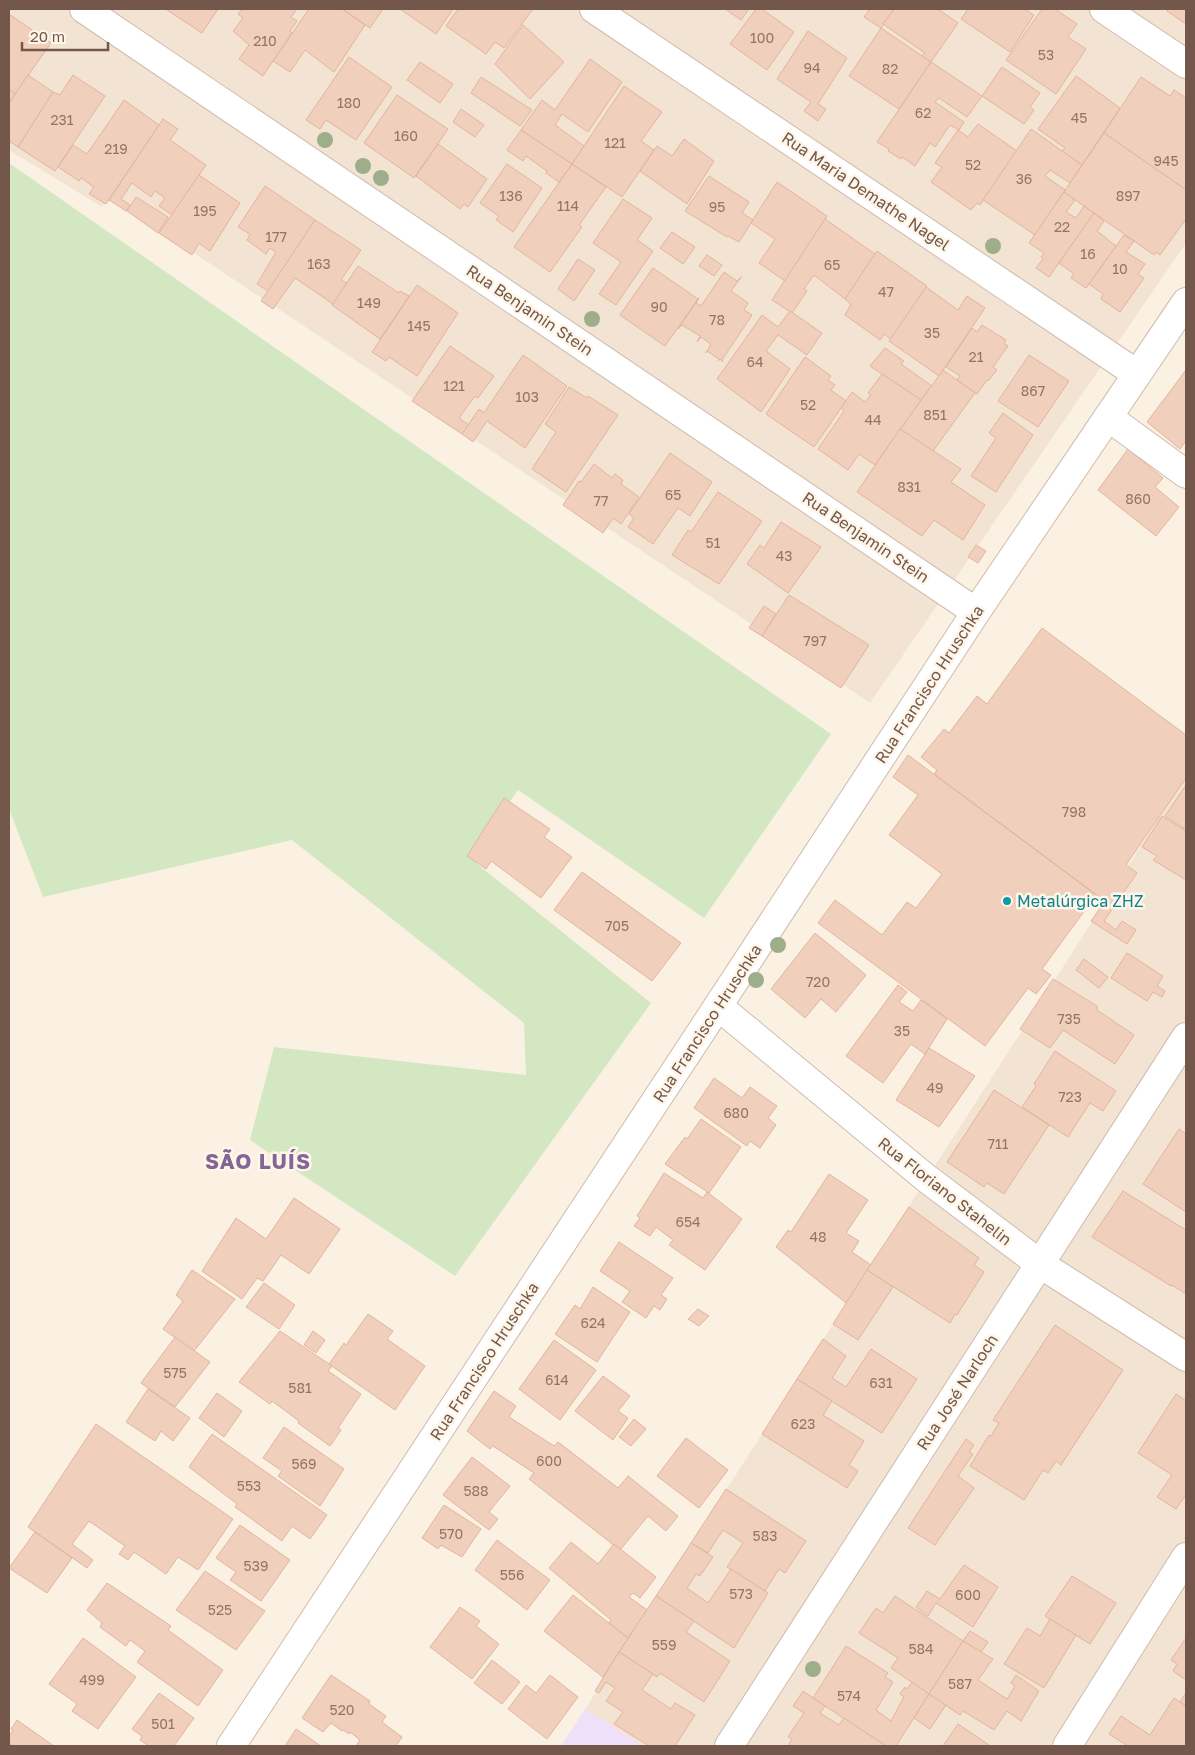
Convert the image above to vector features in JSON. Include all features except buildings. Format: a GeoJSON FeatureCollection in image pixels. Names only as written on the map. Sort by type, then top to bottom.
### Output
{"type":"FeatureCollection","features":[{"type":"Feature","properties":{"kind":"street","name":"Rua Benjamin Stein"},"geometry":{"type":"LineString","coordinates":[[84,9],[976,612]]}},
{"type":"Feature","properties":{"kind":"street","name":"Rua Maria Demathe Nagel"},"geometry":{"type":"LineString","coordinates":[[594,9],[1137,374]]}},
{"type":"Feature","properties":{"kind":"street"},"geometry":{"type":"LineString","coordinates":[[1104,9],[1186,64]]}},
{"type":"Feature","properties":{"kind":"street","name":"Rua Francisco Hruschka"},"geometry":{"type":"LineString","coordinates":[[231,1746],[976,612],[1186,302]]}},
{"type":"Feature","properties":{"kind":"street"},"geometry":{"type":"LineString","coordinates":[[1108,417],[1186,474]]}},
{"type":"Feature","properties":{"kind":"street","name":"Rua Floriano Stahelin"},"geometry":{"type":"LineString","coordinates":[[718,1006],[926,1178],[1040,1264],[1186,1357]]}},
{"type":"Feature","properties":{"kind":"street","name":"Rua José Narloch"},"geometry":{"type":"LineString","coordinates":[[729,1746],[1186,1037]]}},
{"type":"Feature","properties":{"kind":"street"},"geometry":{"type":"LineString","coordinates":[[1067,1746],[1186,1557]]}},
{"type":"Feature","properties":{"kind":"shaded area"},"geometry":{"type":"Polygon","coordinates":[[[9,9],[1186,9],[1186,243],[870,703],[110,197],[102,207],[9,150],[9,9]]]}},
{"type":"Feature","properties":{"kind":"shaded area"},"geometry":{"type":"Polygon","coordinates":[[[1186,776],[1186,1746],[643,1746],[585,1709],[1186,776]]]}},
{"type":"Feature","properties":{"kind":"shaded area"},"geometry":{"type":"Polygon","coordinates":[[[585,1709],[643,1746],[561,1746],[585,1709]]]}},
{"type":"Feature","properties":{"kind":"green space"},"geometry":{"type":"Polygon","coordinates":[[[9,163],[831,734],[704,918],[518,790],[471,859],[651,1003],[455,1276],[250,1140],[274,1047],[526,1075],[524,1023],[292,840],[43,897],[9,809],[9,163]]]}},
{"type":"Feature","properties":{"kind":"place","name":"Metalúrgica ZHZ"},"geometry":{"type":"Point","coordinates":[1007,901]}},
{"type":"Feature","properties":{"kind":"district","name":"SÃO LUÍS"},"geometry":{"type":"Point","coordinates":[258,1162]}}]}
